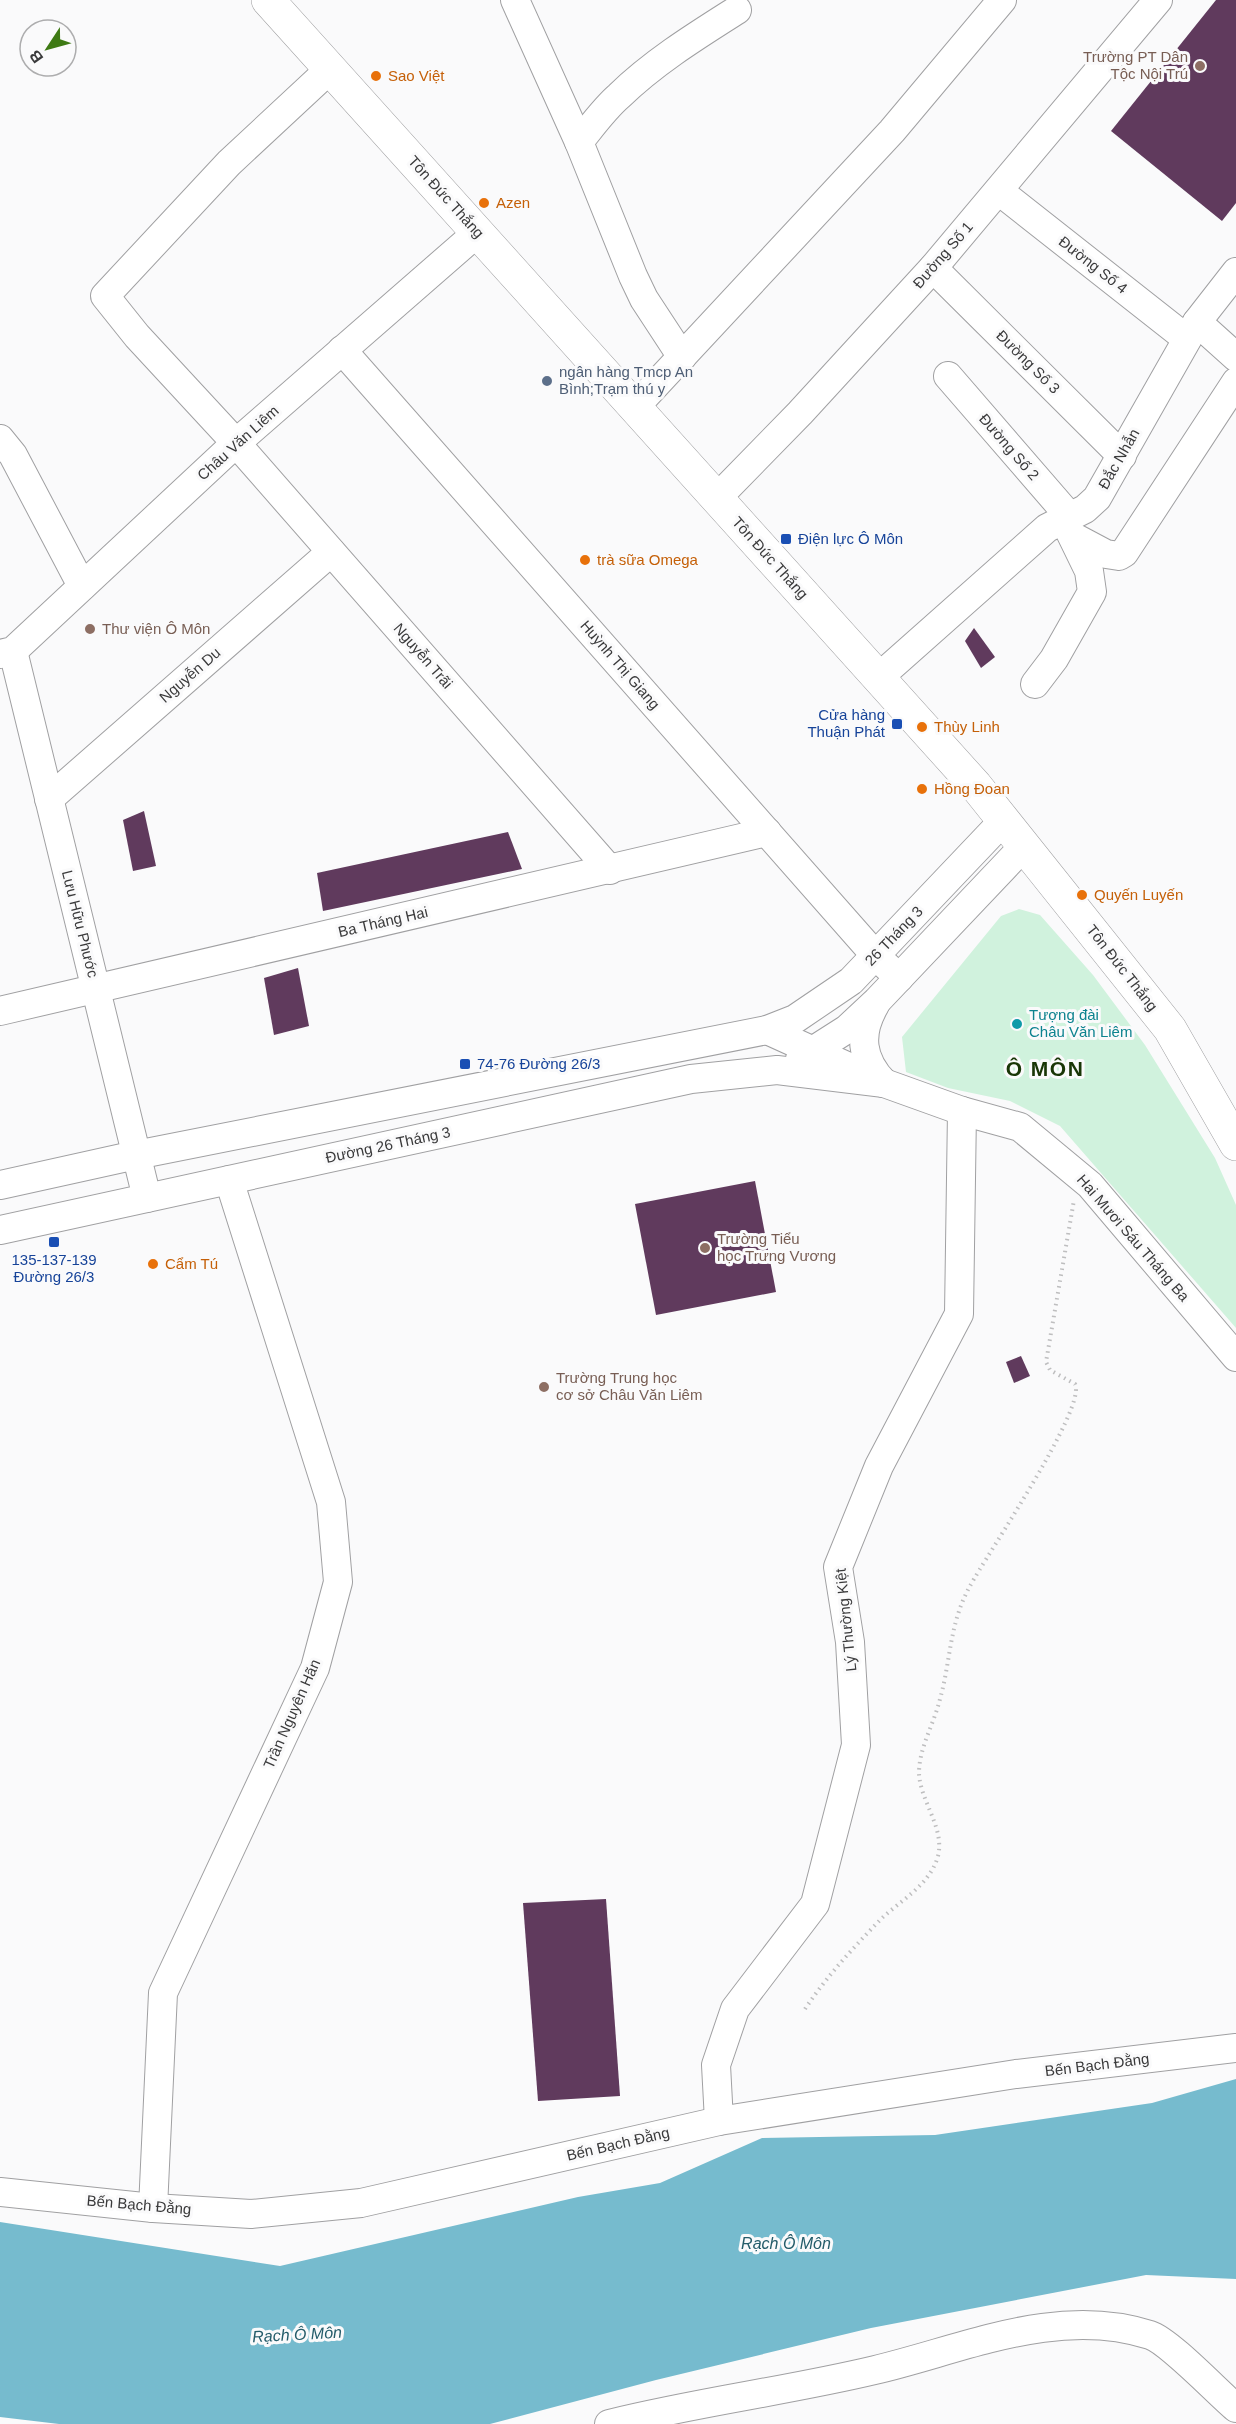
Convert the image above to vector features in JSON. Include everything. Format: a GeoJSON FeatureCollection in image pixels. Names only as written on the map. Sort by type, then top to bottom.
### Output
{"type":"FeatureCollection","features":[{"type":"Feature","properties":{"kind":"highway","name":"Tôn Đức Thắng"},"geometry":{"type":"LineString","coordinates":[[268,0],[1004,820],[1170,1029],[1236,1144]]}},
{"type":"Feature","properties":{"kind":"street"},"geometry":{"type":"LineString","coordinates":[[515,0],[579,142],[640,291],[682,357]]}},
{"type":"Feature","properties":{"kind":"street"},"geometry":{"type":"LineString","coordinates":[[634,408],[892,131],[1002,0]]}},
{"type":"Feature","properties":{"kind":"street","name":"Đường Số 1"},"geometry":{"type":"LineString","coordinates":[[716,498],[800,413],[933,268],[1158,0]]}},
{"type":"Feature","properties":{"kind":"street"},"geometry":{"type":"LineString","coordinates":[[579,142],[618,96],[633,83],[694,37],[736,10]]}},
{"type":"Feature","properties":{"kind":"street","name":"Nguyễn Trãi"},"geometry":{"type":"LineString","coordinates":[[330,69],[229,163],[105,296],[137,336],[236,443],[610,870]]}},
{"type":"Feature","properties":{"kind":"street","name":"Đường Số 4"},"geometry":{"type":"LineString","coordinates":[[999,191],[1192,331],[1236,377]]}},
{"type":"Feature","properties":{"kind":"street","name":"Châu Văn Liêm"},"geometry":{"type":"LineString","coordinates":[[6,652],[82,586],[236,443],[478,232]]}},
{"type":"Feature","properties":{"kind":"street","name":"Đường Số 3"},"geometry":{"type":"LineString","coordinates":[[933,268],[1122,456]]}},
{"type":"Feature","properties":{"kind":"street","name":"Đắc Nhẫn"},"geometry":{"type":"LineString","coordinates":[[878,678],[1047,528],[1069,525],[1097,498],[1192,331],[1236,272]]}},
{"type":"Feature","properties":{"kind":"street","name":"Huỳnh Thị Giang"},"geometry":{"type":"LineString","coordinates":[[342,350],[876,956],[899,978]]}},
{"type":"Feature","properties":{"kind":"street","name":"Đường Số 2"},"geometry":{"type":"LineString","coordinates":[[948,376],[1069,525]]}},
{"type":"Feature","properties":{"kind":"street"},"geometry":{"type":"LineString","coordinates":[[1069,525],[1106,554],[1119,556],[1124,553],[1236,377]]}},
{"type":"Feature","properties":{"kind":"street"},"geometry":{"type":"LineString","coordinates":[[0,439],[13,455],[82,586]]}},
{"type":"Feature","properties":{"kind":"street"},"geometry":{"type":"LineString","coordinates":[[1035,684],[1054,659],[1092,592],[1089,571],[1069,525]]}},
{"type":"Feature","properties":{"kind":"street","name":"Nguyễn Du"},"geometry":{"type":"LineString","coordinates":[[49,799],[332,552]]}},
{"type":"Feature","properties":{"kind":"street","name":"Lưu Hữu Phước"},"geometry":{"type":"LineString","coordinates":[[6,652],[49,799],[147,1198]]}},
{"type":"Feature","properties":{"kind":"street","name":"26 Tháng 3"},"geometry":{"type":"LineString","coordinates":[[766,1030],[795,1018],[825,1001],[851,981],[1004,820]]}},
{"type":"Feature","properties":{"kind":"street","name":"Ba Tháng Hai"},"geometry":{"type":"LineString","coordinates":[[0,1011],[767,832]]}},
{"type":"Feature","properties":{"kind":"street"},"geometry":{"type":"LineString","coordinates":[[777,1070],[814,1052],[847,1029],[877,1001],[1025,845]]}},
{"type":"Feature","properties":{"kind":"street"},"geometry":{"type":"LineString","coordinates":[[877,1001],[863,1030],[864,1048],[867,1061],[884,1083]]}},
{"type":"Feature","properties":{"kind":"street"},"geometry":{"type":"LineString","coordinates":[[0,1185],[136,1155],[766,1030]]}},
{"type":"Feature","properties":{"kind":"street","name":"Hai Mươi Sáu Tháng Ba"},"geometry":{"type":"LineString","coordinates":[[766,1030],[884,1083],[962,1111],[1020,1127],[1079,1176],[1236,1357]]}},
{"type":"Feature","properties":{"kind":"street","name":"Hai Mươi Sáu Tháng Ba"},"geometry":{"type":"LineString","coordinates":[[777,1070],[884,1083]]}},
{"type":"Feature","properties":{"kind":"street","name":"Đường 26 Tháng 3"},"geometry":{"type":"LineString","coordinates":[[0,1230],[691,1079],[777,1070]]}},
{"type":"Feature","properties":{"kind":"street","name":"Lý Thường Kiệt"},"geometry":{"type":"LineString","coordinates":[[719,2121],[716,2065],[735,2009],[815,1904],[856,1746],[850,1642],[838,1567],[879,1466],[959,1314],[962,1111]]}},
{"type":"Feature","properties":{"kind":"street","name":"Trần Nguyên Hãn"},"geometry":{"type":"LineString","coordinates":[[153,2208],[163,1993],[315,1668],[338,1582],[331,1502],[229,1180]]}},
{"type":"Feature","properties":{"kind":"street","name":"Bến Bạch Đằng"},"geometry":{"type":"LineString","coordinates":[[0,2192],[153,2208],[251,2214],[361,2203],[719,2121],[1016,2074],[1236,2048]]}},
{"type":"Feature","properties":{"kind":"street"},"geometry":{"type":"LineString","coordinates":[[609,2424],[875,2370],[990,2338],[1064,2325],[1127,2329],[1153,2336],[1236,2408]]}},
{"type":"Feature","properties":{"kind":"path"},"geometry":{"type":"LineString","coordinates":[[805,2009],[827,1976],[884,1917],[928,1877],[938,1856],[936,1829],[924,1797],[920,1773],[924,1746],[941,1698],[950,1635],[970,1586],[1060,1437],[1077,1393],[1075,1384],[1050,1370],[1046,1362],[1066,1231],[1079,1176]]}},
{"type":"Feature","properties":{"kind":"green space"},"geometry":{"type":"Polygon","coordinates":[[[1019,909],[1040,915],[1093,975],[1145,1045],[1215,1158],[1236,1205],[1236,1328],[1060,1126],[1010,1101],[948,1088],[906,1072],[902,1037],[1001,916],[1019,909]]]}},
{"type":"Feature","properties":{"kind":"water","name":"Rạch Ô Môn"},"geometry":{"type":"Polygon","coordinates":[[[1236,2079],[1236,2279],[1146,2275],[871,2328],[656,2380],[490,2424],[59,2424],[0,2417],[0,2222],[280,2266],[578,2197],[660,2183],[762,2138],[935,2135],[1152,2103],[1236,2079]]]}},
{"type":"Feature","properties":{"kind":"building","name":"Trường PT Dân Tộc Nội Trú"},"geometry":{"type":"Polygon","coordinates":[[[1216,0],[1236,0],[1236,203],[1222,221],[1111,131],[1216,0]]]}},
{"type":"Feature","properties":{"kind":"building"},"geometry":{"type":"Polygon","coordinates":[[[974,628],[995,657],[981,668],[965,641],[974,628]]]}},
{"type":"Feature","properties":{"kind":"building"},"geometry":{"type":"Polygon","coordinates":[[[144,811],[156,866],[133,871],[123,820],[144,811]]]}},
{"type":"Feature","properties":{"kind":"building"},"geometry":{"type":"Polygon","coordinates":[[[508,832],[522,869],[323,911],[317,873],[508,832]]]}},
{"type":"Feature","properties":{"kind":"building"},"geometry":{"type":"Polygon","coordinates":[[[298,968],[309,1026],[274,1035],[264,978],[298,968]]]}},
{"type":"Feature","properties":{"kind":"building","name":"Trường Tiểu học Trưng Vương"},"geometry":{"type":"Polygon","coordinates":[[[755,1181],[776,1292],[656,1315],[635,1204],[755,1181]]]}},
{"type":"Feature","properties":{"kind":"building"},"geometry":{"type":"Polygon","coordinates":[[[1021,1356],[1030,1376],[1014,1383],[1006,1362],[1021,1356]]]}},
{"type":"Feature","properties":{"kind":"building"},"geometry":{"type":"Polygon","coordinates":[[[606,1899],[620,2096],[538,2101],[523,1903],[606,1899]]]}},
{"type":"Feature","properties":{"kind":"place","name":"Trường PT Dân Tộc Nội Trú"},"geometry":{"type":"Point","coordinates":[1200,66]}},
{"type":"Feature","properties":{"kind":"place","name":"Sao Việt"},"geometry":{"type":"Point","coordinates":[376,76]}},
{"type":"Feature","properties":{"kind":"place","name":"Azen"},"geometry":{"type":"Point","coordinates":[484,203]}},
{"type":"Feature","properties":{"kind":"place","name":"ngân hàng Tmcp An Bình;Trạm thú y"},"geometry":{"type":"Point","coordinates":[547,381]}},
{"type":"Feature","properties":{"kind":"place","name":"Điện lực Ô Môn"},"geometry":{"type":"Point","coordinates":[786,539]}},
{"type":"Feature","properties":{"kind":"place","name":"trà sữa Omega"},"geometry":{"type":"Point","coordinates":[585,560]}},
{"type":"Feature","properties":{"kind":"place","name":"Thư viện Ô Môn"},"geometry":{"type":"Point","coordinates":[90,629]}},
{"type":"Feature","properties":{"kind":"place","name":"Cửa hàng Thuận Phát"},"geometry":{"type":"Point","coordinates":[897,724]}},
{"type":"Feature","properties":{"kind":"place","name":"Thùy Linh"},"geometry":{"type":"Point","coordinates":[922,727]}},
{"type":"Feature","properties":{"kind":"place","name":"Hồng Đoan"},"geometry":{"type":"Point","coordinates":[922,789]}},
{"type":"Feature","properties":{"kind":"place","name":"Quyến Luyến"},"geometry":{"type":"Point","coordinates":[1082,895]}},
{"type":"Feature","properties":{"kind":"place","name":"Tượng đài Châu Văn Liêm"},"geometry":{"type":"Point","coordinates":[1017,1024]}},
{"type":"Feature","properties":{"kind":"place","name":"74-76 Đường 26/3"},"geometry":{"type":"Point","coordinates":[465,1064]}},
{"type":"Feature","properties":{"kind":"place","name":"135-137-139 Đường 26/3"},"geometry":{"type":"Point","coordinates":[54,1242]}},
{"type":"Feature","properties":{"kind":"place","name":"Trường Tiểu học Trưng Vương"},"geometry":{"type":"Point","coordinates":[705,1248]}},
{"type":"Feature","properties":{"kind":"place","name":"Cẩm Tú"},"geometry":{"type":"Point","coordinates":[153,1264]}},
{"type":"Feature","properties":{"kind":"place","name":"Trường Trung học cơ sở Châu Văn Liêm"},"geometry":{"type":"Point","coordinates":[544,1387]}},
{"type":"Feature","properties":{"kind":"district","name":"Ô MÔN"},"geometry":{"type":"Point","coordinates":[1045,1069]}}]}
